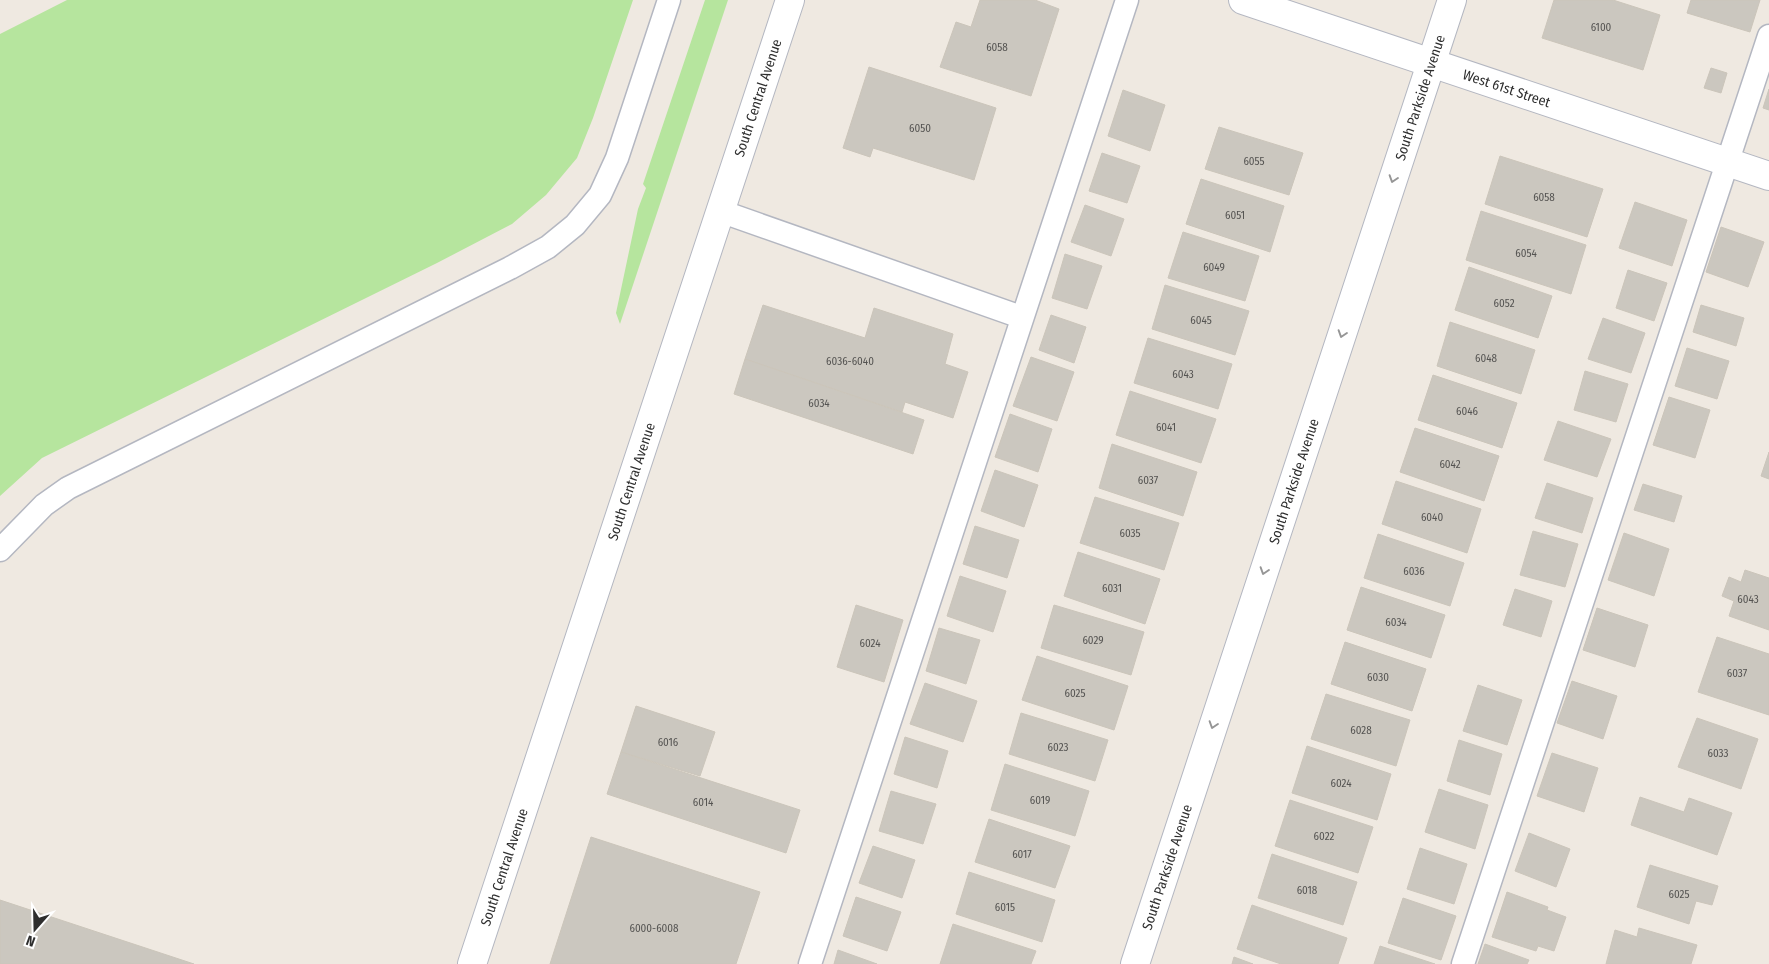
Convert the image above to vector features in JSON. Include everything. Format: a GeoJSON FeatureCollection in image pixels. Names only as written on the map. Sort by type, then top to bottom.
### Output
{"type":"FeatureCollection","features":[{"type":"Feature","properties":{"kind":"street","name":"South Central Avenue"},"geometry":{"type":"LineString","coordinates":[[472,964],[790,0]]}},
{"type":"Feature","properties":{"kind":"street","name":"West 61st Street"},"geometry":{"type":"LineString","coordinates":[[1243,0],[1769,176]]}},
{"type":"Feature","properties":{"kind":"street","name":"South Parkside Avenue"},"geometry":{"type":"LineString","coordinates":[[1135,964],[1452,0]]}},
{"type":"Feature","properties":{"kind":"lane"},"geometry":{"type":"LineString","coordinates":[[0,550],[44,505],[68,488],[510,268],[548,247],[575,225],[600,195],[617,158],[669,0]]}},
{"type":"Feature","properties":{"kind":"lane"},"geometry":{"type":"LineString","coordinates":[[810,964],[1021,317],[1127,0]]}},
{"type":"Feature","properties":{"kind":"lane"},"geometry":{"type":"LineString","coordinates":[[1463,964],[1769,36]]}},
{"type":"Feature","properties":{"kind":"lane"},"geometry":{"type":"LineString","coordinates":[[720,211],[1021,317]]}},
{"type":"Feature","properties":{"kind":"green space"},"geometry":{"type":"Polygon","coordinates":[[[67,0],[633,0],[593,118],[577,158],[546,195],[512,224],[42,458],[0,496],[0,34],[67,0]]]}},
{"type":"Feature","properties":{"kind":"green space"},"geometry":{"type":"Polygon","coordinates":[[[705,0],[728,0],[620,324],[616,313],[638,209],[646,188],[643,184],[705,0]]]}},
{"type":"Feature","properties":{"kind":"building"},"geometry":{"type":"Polygon","coordinates":[[[980,0],[1035,0],[1059,9],[1031,96],[940,67],[956,22],[971,27],[980,0]]]}},
{"type":"Feature","properties":{"kind":"building"},"geometry":{"type":"Polygon","coordinates":[[[1554,0],[1613,0],[1660,15],[1643,70],[1542,38],[1554,0]]]}},
{"type":"Feature","properties":{"kind":"building"},"geometry":{"type":"Polygon","coordinates":[[[1691,0],[1760,0],[1750,32],[1687,13],[1691,0]]]}},
{"type":"Feature","properties":{"kind":"building"},"geometry":{"type":"Polygon","coordinates":[[[869,67],[996,108],[974,180],[873,148],[870,157],[843,148],[869,67]]]}},
{"type":"Feature","properties":{"kind":"building"},"geometry":{"type":"Polygon","coordinates":[[[1711,68],[1727,73],[1721,93],[1704,88],[1711,68]]]}},
{"type":"Feature","properties":{"kind":"building"},"geometry":{"type":"Polygon","coordinates":[[[1769,89],[1769,110],[1763,108],[1769,89]]]}},
{"type":"Feature","properties":{"kind":"building"},"geometry":{"type":"Polygon","coordinates":[[[1123,90],[1165,105],[1150,151],[1108,136],[1123,90]]]}},
{"type":"Feature","properties":{"kind":"building"},"geometry":{"type":"Polygon","coordinates":[[[1219,127],[1303,153],[1289,195],[1205,169],[1219,127]]]}},
{"type":"Feature","properties":{"kind":"building"},"geometry":{"type":"Polygon","coordinates":[[[1102,153],[1140,166],[1127,203],[1089,191],[1102,153]]]}},
{"type":"Feature","properties":{"kind":"building"},"geometry":{"type":"Polygon","coordinates":[[[1500,156],[1603,189],[1587,237],[1485,204],[1500,156]]]}},
{"type":"Feature","properties":{"kind":"building"},"geometry":{"type":"Polygon","coordinates":[[[1201,179],[1284,206],[1270,252],[1186,224],[1201,179]]]}},
{"type":"Feature","properties":{"kind":"building"},"geometry":{"type":"Polygon","coordinates":[[[1635,202],[1687,220],[1672,266],[1619,248],[1635,202]]]}},
{"type":"Feature","properties":{"kind":"building"},"geometry":{"type":"Polygon","coordinates":[[[1085,205],[1124,219],[1111,256],[1071,242],[1085,205]]]}},
{"type":"Feature","properties":{"kind":"building"},"geometry":{"type":"Polygon","coordinates":[[[1481,211],[1586,245],[1571,294],[1466,260],[1481,211]]]}},
{"type":"Feature","properties":{"kind":"building"},"geometry":{"type":"Polygon","coordinates":[[[1721,227],[1764,242],[1748,287],[1706,272],[1721,227]]]}},
{"type":"Feature","properties":{"kind":"building"},"geometry":{"type":"Polygon","coordinates":[[[1183,232],[1259,256],[1245,301],[1168,278],[1183,232]]]}},
{"type":"Feature","properties":{"kind":"building"},"geometry":{"type":"Polygon","coordinates":[[[1065,254],[1102,266],[1087,309],[1052,298],[1065,254]]]}},
{"type":"Feature","properties":{"kind":"building"},"geometry":{"type":"Polygon","coordinates":[[[1469,267],[1552,296],[1538,338],[1455,310],[1469,267]]]}},
{"type":"Feature","properties":{"kind":"building"},"geometry":{"type":"Polygon","coordinates":[[[1628,270],[1667,283],[1654,321],[1616,308],[1628,270]]]}},
{"type":"Feature","properties":{"kind":"building"},"geometry":{"type":"Polygon","coordinates":[[[1165,285],[1249,311],[1235,355],[1152,329],[1165,285]]]}},
{"type":"Feature","properties":{"kind":"building"},"geometry":{"type":"Polygon","coordinates":[[[763,305],[865,338],[874,308],[953,334],[945,364],[968,372],[953,418],[905,402],[902,412],[745,359],[763,305]]]}},
{"type":"Feature","properties":{"kind":"building"},"geometry":{"type":"Polygon","coordinates":[[[1701,305],[1744,318],[1736,346],[1693,332],[1701,305]]]}},
{"type":"Feature","properties":{"kind":"building"},"geometry":{"type":"Polygon","coordinates":[[[1051,315],[1086,327],[1074,363],[1039,350],[1051,315]]]}},
{"type":"Feature","properties":{"kind":"building"},"geometry":{"type":"Polygon","coordinates":[[[1603,318],[1645,333],[1631,373],[1588,359],[1603,318]]]}},
{"type":"Feature","properties":{"kind":"building"},"geometry":{"type":"Polygon","coordinates":[[[1450,322],[1535,350],[1521,394],[1437,366],[1450,322]]]}},
{"type":"Feature","properties":{"kind":"building"},"geometry":{"type":"Polygon","coordinates":[[[1148,338],[1232,364],[1218,409],[1134,383],[1148,338]]]}},
{"type":"Feature","properties":{"kind":"building"},"geometry":{"type":"Polygon","coordinates":[[[1687,348],[1729,361],[1717,399],[1675,386],[1687,348]]]}},
{"type":"Feature","properties":{"kind":"building"},"geometry":{"type":"Polygon","coordinates":[[[1031,357],[1074,372],[1057,421],[1013,406],[1031,357]]]}},
{"type":"Feature","properties":{"kind":"building"},"geometry":{"type":"Polygon","coordinates":[[[745,359],[924,420],[913,454],[734,394],[745,359]]]}},
{"type":"Feature","properties":{"kind":"building"},"geometry":{"type":"Polygon","coordinates":[[[1585,371],[1628,384],[1616,422],[1574,410],[1585,371]]]}},
{"type":"Feature","properties":{"kind":"building"},"geometry":{"type":"Polygon","coordinates":[[[1433,375],[1517,403],[1502,448],[1418,420],[1433,375]]]}},
{"type":"Feature","properties":{"kind":"building"},"geometry":{"type":"Polygon","coordinates":[[[1130,391],[1216,419],[1201,463],[1116,435],[1130,391]]]}},
{"type":"Feature","properties":{"kind":"building"},"geometry":{"type":"Polygon","coordinates":[[[1669,397],[1710,410],[1695,458],[1653,445],[1669,397]]]}},
{"type":"Feature","properties":{"kind":"building"},"geometry":{"type":"Polygon","coordinates":[[[1010,414],[1052,429],[1038,472],[995,457],[1010,414]]]}},
{"type":"Feature","properties":{"kind":"building"},"geometry":{"type":"Polygon","coordinates":[[[1558,421],[1611,439],[1597,477],[1544,460],[1558,421]]]}},
{"type":"Feature","properties":{"kind":"building"},"geometry":{"type":"Polygon","coordinates":[[[1415,428],[1499,456],[1484,501],[1400,472],[1415,428]]]}},
{"type":"Feature","properties":{"kind":"building"},"geometry":{"type":"Polygon","coordinates":[[[1112,444],[1197,472],[1183,516],[1099,488],[1112,444]]]}},
{"type":"Feature","properties":{"kind":"building"},"geometry":{"type":"Polygon","coordinates":[[[1769,452],[1769,479],[1761,476],[1769,452]]]}},
{"type":"Feature","properties":{"kind":"building"},"geometry":{"type":"Polygon","coordinates":[[[995,470],[1038,485],[1024,527],[981,511],[995,470]]]}},
{"type":"Feature","properties":{"kind":"building"},"geometry":{"type":"Polygon","coordinates":[[[1396,481],[1481,509],[1467,553],[1382,524],[1396,481]]]}},
{"type":"Feature","properties":{"kind":"building"},"geometry":{"type":"Polygon","coordinates":[[[1547,483],[1593,498],[1582,533],[1535,518],[1547,483]]]}},
{"type":"Feature","properties":{"kind":"building"},"geometry":{"type":"Polygon","coordinates":[[[1643,484],[1682,496],[1674,522],[1634,510],[1643,484]]]}},
{"type":"Feature","properties":{"kind":"building"},"geometry":{"type":"Polygon","coordinates":[[[1095,497],[1179,523],[1164,570],[1080,543],[1095,497]]]}},
{"type":"Feature","properties":{"kind":"building"},"geometry":{"type":"Polygon","coordinates":[[[975,526],[1019,540],[1007,578],[963,564],[975,526]]]}},
{"type":"Feature","properties":{"kind":"building"},"geometry":{"type":"Polygon","coordinates":[[[1533,531],[1578,544],[1565,587],[1520,575],[1533,531]]]}},
{"type":"Feature","properties":{"kind":"building"},"geometry":{"type":"Polygon","coordinates":[[[1624,533],[1669,549],[1654,596],[1608,580],[1624,533]]]}},
{"type":"Feature","properties":{"kind":"building"},"geometry":{"type":"Polygon","coordinates":[[[1378,534],[1464,563],[1450,606],[1364,578],[1378,534]]]}},
{"type":"Feature","properties":{"kind":"building"},"geometry":{"type":"Polygon","coordinates":[[[1078,552],[1160,579],[1145,624],[1064,596],[1078,552]]]}},
{"type":"Feature","properties":{"kind":"building"},"geometry":{"type":"Polygon","coordinates":[[[1745,570],[1769,578],[1769,630],[1729,616],[1734,601],[1722,596],[1729,577],[1741,582],[1745,570]]]}},
{"type":"Feature","properties":{"kind":"building"},"geometry":{"type":"Polygon","coordinates":[[[960,576],[1006,591],[993,632],[947,616],[960,576]]]}},
{"type":"Feature","properties":{"kind":"building"},"geometry":{"type":"Polygon","coordinates":[[[1361,587],[1445,615],[1431,658],[1347,630],[1361,587]]]}},
{"type":"Feature","properties":{"kind":"building"},"geometry":{"type":"Polygon","coordinates":[[[1515,589],[1552,601],[1541,637],[1503,625],[1515,589]]]}},
{"type":"Feature","properties":{"kind":"building"},"geometry":{"type":"Polygon","coordinates":[[[856,605],[903,620],[884,682],[837,667],[856,605]]]}},
{"type":"Feature","properties":{"kind":"building"},"geometry":{"type":"Polygon","coordinates":[[[1054,605],[1144,632],[1131,675],[1041,648],[1054,605]]]}},
{"type":"Feature","properties":{"kind":"building"},"geometry":{"type":"Polygon","coordinates":[[[1597,608],[1648,625],[1635,667],[1583,650],[1597,608]]]}},
{"type":"Feature","properties":{"kind":"building"},"geometry":{"type":"Polygon","coordinates":[[[939,628],[980,640],[966,684],[926,671],[939,628]]]}},
{"type":"Feature","properties":{"kind":"building"},"geometry":{"type":"Polygon","coordinates":[[[1717,637],[1769,654],[1769,715],[1698,692],[1717,637]]]}},
{"type":"Feature","properties":{"kind":"building"},"geometry":{"type":"Polygon","coordinates":[[[1345,642],[1426,669],[1412,711],[1331,684],[1345,642]]]}},
{"type":"Feature","properties":{"kind":"building"},"geometry":{"type":"Polygon","coordinates":[[[1037,656],[1128,686],[1114,730],[1022,700],[1037,656]]]}},
{"type":"Feature","properties":{"kind":"building"},"geometry":{"type":"Polygon","coordinates":[[[1572,681],[1617,696],[1603,739],[1557,723],[1572,681]]]}},
{"type":"Feature","properties":{"kind":"building"},"geometry":{"type":"Polygon","coordinates":[[[925,683],[977,701],[963,742],[910,724],[925,683]]]}},
{"type":"Feature","properties":{"kind":"building"},"geometry":{"type":"Polygon","coordinates":[[[1478,685],[1522,700],[1507,745],[1463,731],[1478,685]]]}},
{"type":"Feature","properties":{"kind":"building"},"geometry":{"type":"Polygon","coordinates":[[[1326,694],[1410,720],[1396,766],[1311,739],[1326,694]]]}},
{"type":"Feature","properties":{"kind":"building"},"geometry":{"type":"Polygon","coordinates":[[[636,706],[715,732],[700,776],[621,752],[636,706]]]}},
{"type":"Feature","properties":{"kind":"building"},"geometry":{"type":"Polygon","coordinates":[[[1021,713],[1108,740],[1095,781],[1009,754],[1021,713]]]}},
{"type":"Feature","properties":{"kind":"building"},"geometry":{"type":"Polygon","coordinates":[[[1697,718],[1758,739],[1741,789],[1678,767],[1697,718]]]}},
{"type":"Feature","properties":{"kind":"building"},"geometry":{"type":"Polygon","coordinates":[[[905,737],[948,751],[937,788],[894,774],[905,737]]]}},
{"type":"Feature","properties":{"kind":"building"},"geometry":{"type":"Polygon","coordinates":[[[1459,740],[1502,754],[1490,795],[1447,781],[1459,740]]]}},
{"type":"Feature","properties":{"kind":"building"},"geometry":{"type":"Polygon","coordinates":[[[1307,746],[1391,774],[1377,820],[1292,793],[1307,746]]]}},
{"type":"Feature","properties":{"kind":"building"},"geometry":{"type":"Polygon","coordinates":[[[621,752],[800,810],[786,853],[607,794],[621,752]]]}},
{"type":"Feature","properties":{"kind":"building"},"geometry":{"type":"Polygon","coordinates":[[[1552,753],[1598,768],[1584,812],[1537,796],[1552,753]]]}},
{"type":"Feature","properties":{"kind":"building"},"geometry":{"type":"Polygon","coordinates":[[[1005,764],[1089,791],[1075,836],[991,810],[1005,764]]]}},
{"type":"Feature","properties":{"kind":"building"},"geometry":{"type":"Polygon","coordinates":[[[1439,789],[1488,805],[1475,849],[1425,832],[1439,789]]]}},
{"type":"Feature","properties":{"kind":"building"},"geometry":{"type":"Polygon","coordinates":[[[891,791],[936,804],[923,844],[879,831],[891,791]]]}},
{"type":"Feature","properties":{"kind":"building"},"geometry":{"type":"Polygon","coordinates":[[[1640,797],[1684,812],[1689,798],[1732,813],[1717,855],[1631,825],[1640,797]]]}},
{"type":"Feature","properties":{"kind":"building"},"geometry":{"type":"Polygon","coordinates":[[[1290,800],[1373,827],[1358,873],[1275,846],[1290,800]]]}},
{"type":"Feature","properties":{"kind":"building"},"geometry":{"type":"Polygon","coordinates":[[[989,819],[1070,846],[1055,888],[975,862],[989,819]]]}},
{"type":"Feature","properties":{"kind":"building"},"geometry":{"type":"Polygon","coordinates":[[[1529,833],[1570,849],[1556,887],[1515,871],[1529,833]]]}},
{"type":"Feature","properties":{"kind":"building"},"geometry":{"type":"Polygon","coordinates":[[[591,837],[760,892],[736,964],[550,964],[591,837]]]}},
{"type":"Feature","properties":{"kind":"building"},"geometry":{"type":"Polygon","coordinates":[[[873,846],[915,860],[902,898],[859,883],[873,846]]]}},
{"type":"Feature","properties":{"kind":"building"},"geometry":{"type":"Polygon","coordinates":[[[1420,848],[1467,864],[1454,904],[1407,889],[1420,848]]]}},
{"type":"Feature","properties":{"kind":"building"},"geometry":{"type":"Polygon","coordinates":[[[1272,854],[1357,882],[1343,925],[1258,898],[1272,854]]]}},
{"type":"Feature","properties":{"kind":"building"},"geometry":{"type":"Polygon","coordinates":[[[1650,865],[1718,886],[1712,905],[1696,901],[1689,924],[1637,907],[1650,865]]]}},
{"type":"Feature","properties":{"kind":"building"},"geometry":{"type":"Polygon","coordinates":[[[969,872],[1055,900],[1042,942],[956,914],[969,872]]]}},
{"type":"Feature","properties":{"kind":"building"},"geometry":{"type":"Polygon","coordinates":[[[1507,892],[1548,907],[1547,910],[1566,917],[1554,951],[1538,946],[1536,951],[1492,937],[1507,892]]]}},
{"type":"Feature","properties":{"kind":"building"},"geometry":{"type":"Polygon","coordinates":[[[856,897],[901,912],[887,951],[843,936],[856,897]]]}},
{"type":"Feature","properties":{"kind":"building"},"geometry":{"type":"Polygon","coordinates":[[[1403,898],[1456,916],[1441,960],[1388,943],[1403,898]]]}},
{"type":"Feature","properties":{"kind":"building"},"geometry":{"type":"Polygon","coordinates":[[[0,900],[194,964],[0,964],[0,900]]]}},
{"type":"Feature","properties":{"kind":"building"},"geometry":{"type":"Polygon","coordinates":[[[1252,905],[1347,938],[1338,964],[1281,964],[1237,949],[1252,905]]]}},
{"type":"Feature","properties":{"kind":"building"},"geometry":{"type":"Polygon","coordinates":[[[953,924],[1036,951],[1031,964],[940,964],[953,924]]]}},
{"type":"Feature","properties":{"kind":"building"},"geometry":{"type":"Polygon","coordinates":[[[1639,928],[1697,945],[1691,964],[1606,964],[1615,930],[1637,937],[1639,928]]]}},
{"type":"Feature","properties":{"kind":"building"},"geometry":{"type":"Polygon","coordinates":[[[1485,944],[1529,960],[1527,964],[1478,964],[1485,944]]]}},
{"type":"Feature","properties":{"kind":"building"},"geometry":{"type":"Polygon","coordinates":[[[1380,946],[1435,964],[1374,964],[1380,946]]]}},
{"type":"Feature","properties":{"kind":"building"},"geometry":{"type":"Polygon","coordinates":[[[838,950],[877,964],[834,964],[838,950]]]}},
{"type":"Feature","properties":{"kind":"building"},"geometry":{"type":"Polygon","coordinates":[[[1234,957],[1253,964],[1232,964],[1234,957]]]}}]}
